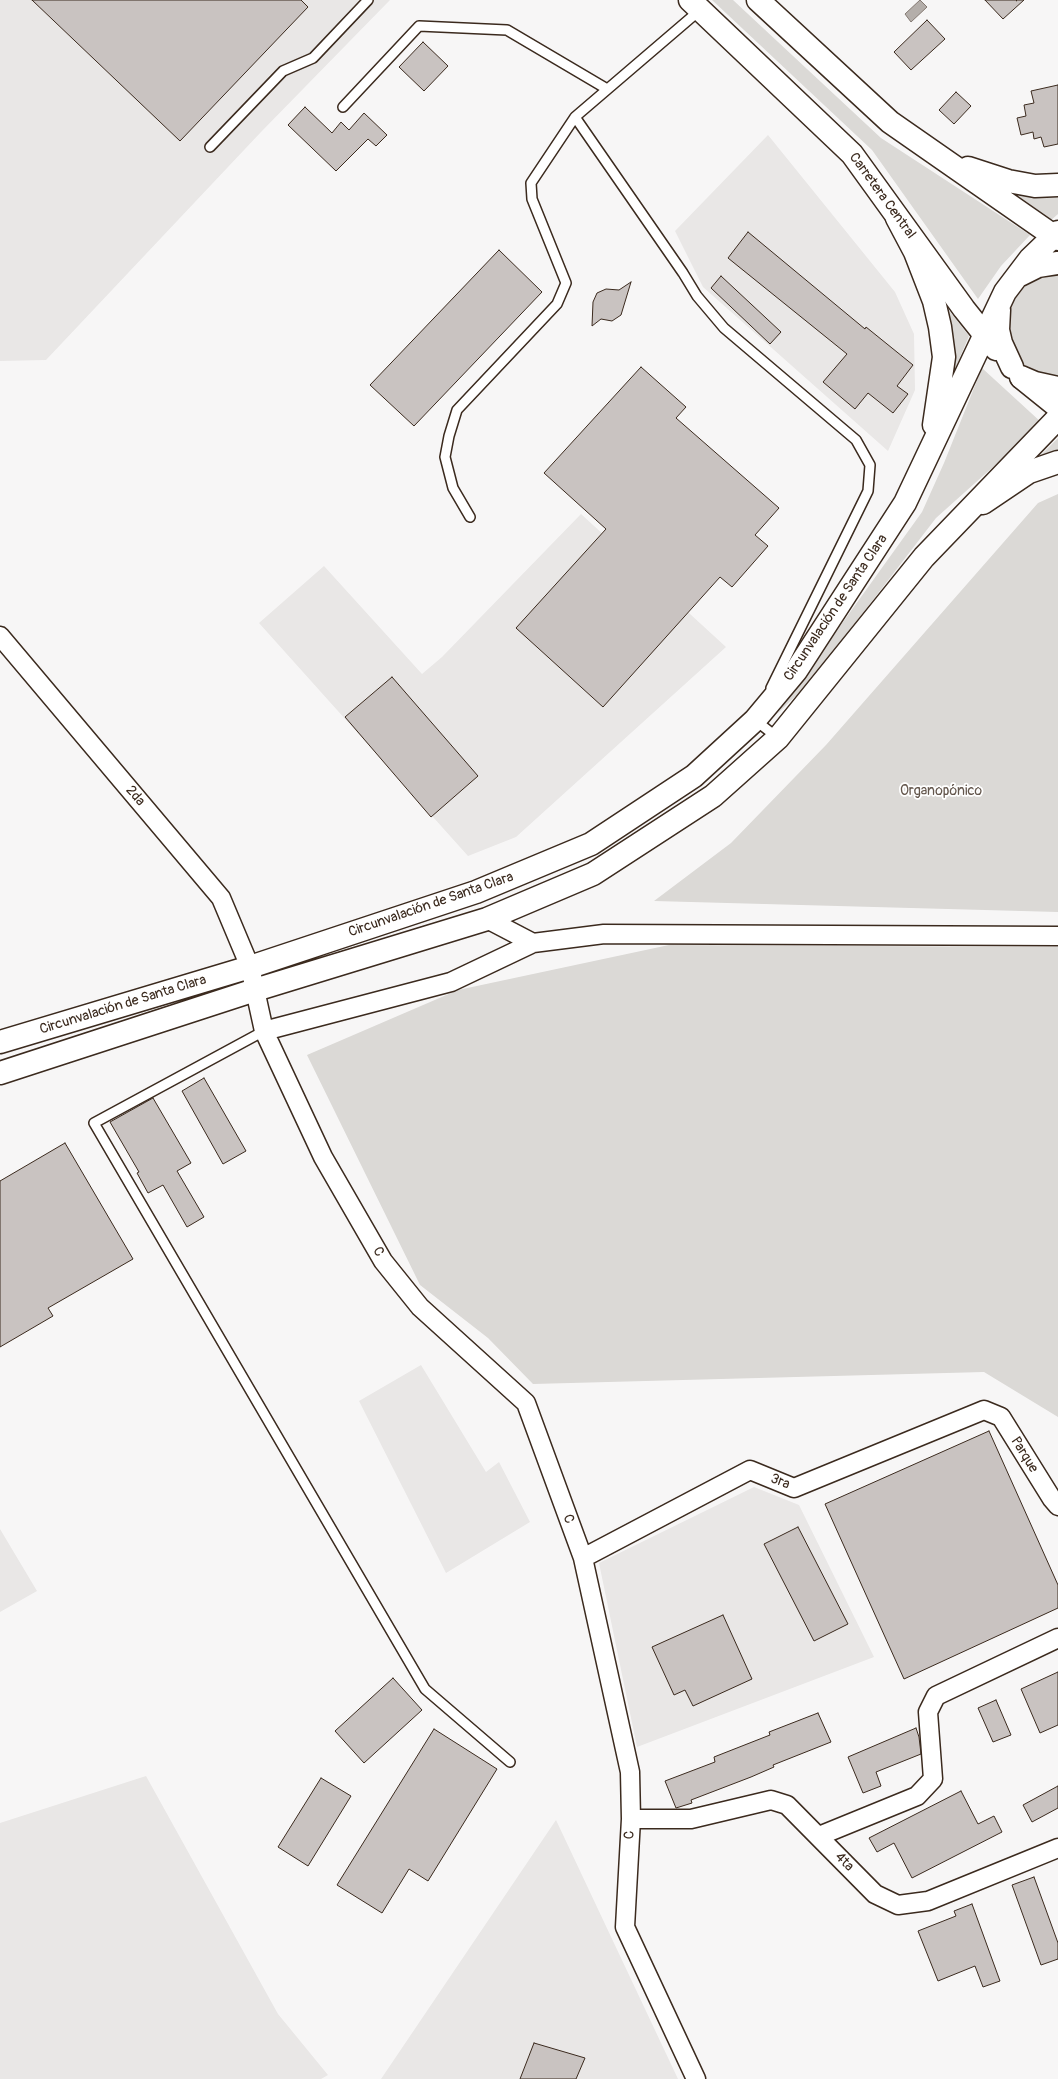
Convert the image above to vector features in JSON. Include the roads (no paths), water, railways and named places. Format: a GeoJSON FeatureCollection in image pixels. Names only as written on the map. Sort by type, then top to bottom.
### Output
{"type":"FeatureCollection","features":[{"type":"Feature","properties":{"kind":"main road"},"geometry":{"type":"LineString","coordinates":[[758,0],[890,122],[1057,235]]}},
{"type":"Feature","properties":{"kind":"main road","name":"Carretera Central"},"geometry":{"type":"LineString","coordinates":[[695,5],[852,154],[984,336],[1017,372],[1058,407]]}},
{"type":"Feature","properties":{"kind":"main road"},"geometry":{"type":"LineString","coordinates":[[943,159],[1008,181],[1035,186],[1058,185]]}},
{"type":"Feature","properties":{"kind":"main road"},"geometry":{"type":"LineString","coordinates":[[897,218],[915,252],[934,301],[940,327],[944,357],[929,453]]}},
{"type":"Feature","properties":{"kind":"main road","name":"Circunvalación de Santa Clara"},"geometry":{"type":"LineString","coordinates":[[0,1042],[250,967],[476,892],[591,844],[694,776],[755,720],[796,671],[905,502],[1009,286],[1030,259],[1057,235]]}},
{"type":"Feature","properties":{"kind":"main road"},"geometry":{"type":"LineString","coordinates":[[1058,263],[1038,266],[1024,272],[1009,286],[1000,304],[998,330],[1005,356],[1017,372],[1036,383],[1058,388]]}},
{"type":"Feature","properties":{"kind":"main road","name":"Circunvalación de Santa Clara"},"geometry":{"type":"LineString","coordinates":[[0,1073],[255,990],[487,919],[593,874],[713,796],[778,738],[924,557],[1058,418]]}},
{"type":"Feature","properties":{"kind":"main road"},"geometry":{"type":"LineString","coordinates":[[965,515],[1029,472],[1058,462]]}},
{"type":"Feature","properties":{"kind":"street","name":"2da"},"geometry":{"type":"LineString","coordinates":[[0,636],[221,898],[250,967],[255,990]]}},
{"type":"Feature","properties":{"kind":"street"},"geometry":{"type":"LineString","coordinates":[[487,919],[533,944]]}},
{"type":"Feature","properties":{"kind":"street"},"geometry":{"type":"LineString","coordinates":[[264,1032],[451,982],[533,944],[604,934],[1058,936]]}},
{"type":"Feature","properties":{"kind":"street","name":"C"},"geometry":{"type":"LineString","coordinates":[[255,990],[264,1032],[323,1156],[383,1262],[420,1307],[526,1403],[583,1558],[630,1772],[631,1819],[625,1927],[696,2079]]}},
{"type":"Feature","properties":{"kind":"street","name":"3ra"},"geometry":{"type":"LineString","coordinates":[[583,1558],[750,1470],[794,1488],[984,1410]]}},
{"type":"Feature","properties":{"kind":"street","name":"Parque"},"geometry":{"type":"LineString","coordinates":[[984,1410],[1001,1417],[1056,1499]]}},
{"type":"Feature","properties":{"kind":"street"},"geometry":{"type":"LineString","coordinates":[[819,1836],[917,1796],[933,1779],[928,1712],[936,1696],[1058,1638]]}},
{"type":"Feature","properties":{"kind":"street","name":"4ta"},"geometry":{"type":"LineString","coordinates":[[631,1819],[691,1819],[771,1800],[787,1805],[875,1894],[898,1905],[928,1901],[1058,1848]]}},
{"type":"Feature","properties":{"kind":"lane"},"geometry":{"type":"LineString","coordinates":[[210,147],[283,71],[313,58],[368,0]]}},
{"type":"Feature","properties":{"kind":"lane"},"geometry":{"type":"LineString","coordinates":[[470,517],[453,488],[445,457],[449,436],[457,410],[557,304],[566,283],[532,199],[530,183],[575,117],[607,89],[695,5]]}},
{"type":"Feature","properties":{"kind":"lane"},"geometry":{"type":"LineString","coordinates":[[343,107],[419,26],[507,30],[607,89]]}},
{"type":"Feature","properties":{"kind":"lane"},"geometry":{"type":"LineString","coordinates":[[575,117],[683,273],[697,296],[724,328],[856,440],[870,465],[868,491],[755,720],[778,738]]}},
{"type":"Feature","properties":{"kind":"lane"},"geometry":{"type":"LineString","coordinates":[[264,1032],[94,1123],[425,1689],[510,1762]]}},
{"type":"Feature","properties":{"kind":"park label","name":"Organopónico"},"geometry":{"type":"Point","coordinates":[941,791]}}]}
